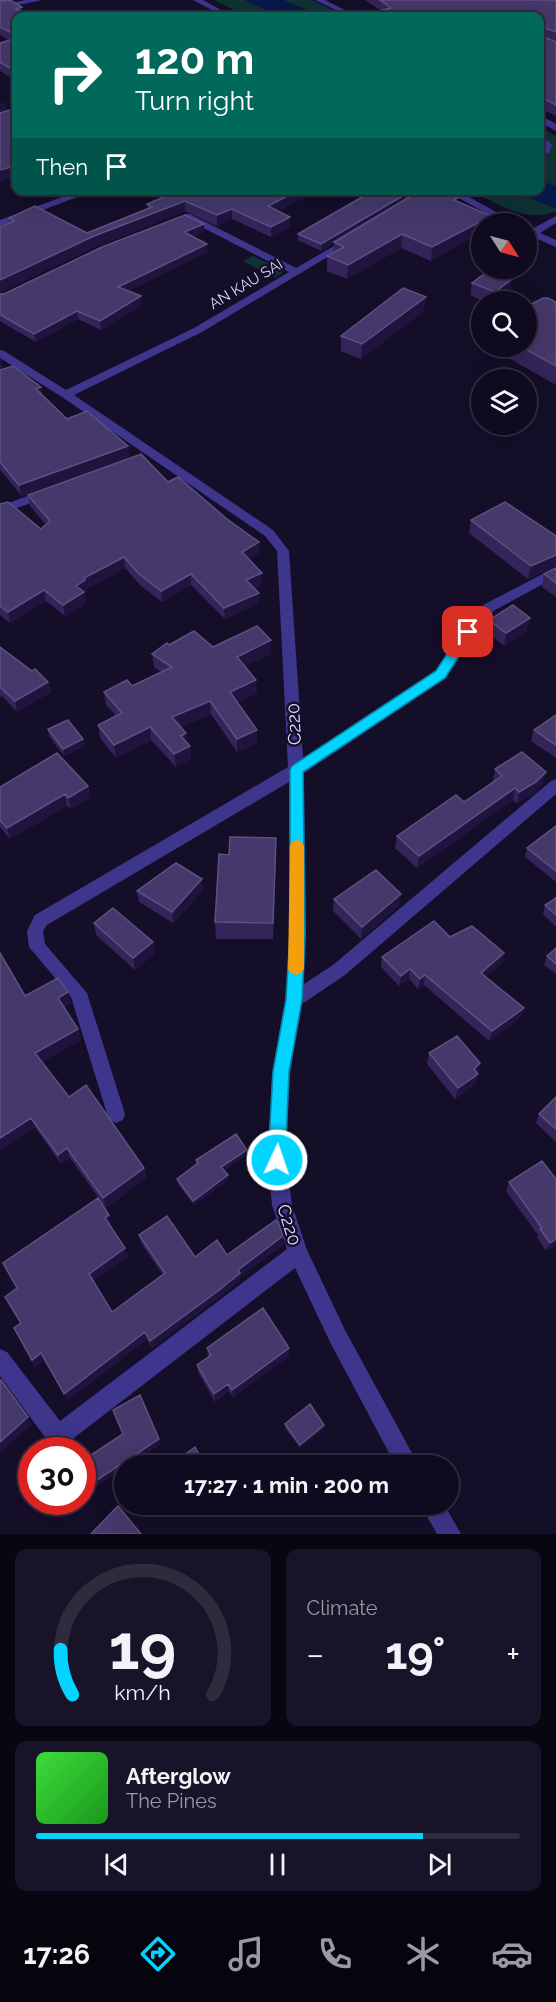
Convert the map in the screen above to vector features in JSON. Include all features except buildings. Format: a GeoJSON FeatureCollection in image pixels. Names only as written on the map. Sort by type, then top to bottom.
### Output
{"type":"FeatureCollection","features":[{"type":"Feature","properties":{"kind":"street"},"geometry":{"type":"LineString","coordinates":[[0,7],[38,0]]}},
{"type":"Feature","properties":{"kind":"street"},"geometry":{"type":"LineString","coordinates":[[197,0],[220,12]]}},
{"type":"Feature","properties":{"kind":"street"},"geometry":{"type":"LineString","coordinates":[[319,0],[344,12]]}},
{"type":"Feature","properties":{"kind":"street"},"geometry":{"type":"LineString","coordinates":[[0,223],[78,195]]}},
{"type":"Feature","properties":{"kind":"street"},"geometry":{"type":"LineString","coordinates":[[458,195],[493,213]]}},
{"type":"Feature","properties":{"kind":"street"},"geometry":{"type":"LineString","coordinates":[[175,221],[186,216],[296,272]]}},
{"type":"Feature","properties":{"kind":"street"},"geometry":{"type":"LineString","coordinates":[[537,228],[554,220]]}},
{"type":"Feature","properties":{"kind":"street","name":"AN KAU SAI"},"geometry":{"type":"LineString","coordinates":[[66,394],[198,330],[366,231]]}},
{"type":"Feature","properties":{"kind":"street"},"geometry":{"type":"LineString","coordinates":[[537,234],[556,244]]}},
{"type":"Feature","properties":{"kind":"street","name":"C220"},"geometry":{"type":"LineString","coordinates":[[0,352],[66,394],[149,456],[269,533],[283,551],[297,770],[298,933],[294,1000],[281,1072],[277,1160],[282,1205],[298,1253],[338,1337],[402,1455]]}},
{"type":"Feature","properties":{"kind":"street"},"geometry":{"type":"LineString","coordinates":[[8,374],[22,368]]}},
{"type":"Feature","properties":{"kind":"street"},"geometry":{"type":"LineString","coordinates":[[0,510],[55,490]]}},
{"type":"Feature","properties":{"kind":"street"},"geometry":{"type":"LineString","coordinates":[[116,1114],[78,993],[37,947],[35,931],[41,920],[297,770],[441,674],[477,618],[490,607],[556,571]]}},
{"type":"Feature","properties":{"kind":"street"},"geometry":{"type":"LineString","coordinates":[[294,1000],[339,970],[556,785]]}},
{"type":"Feature","properties":{"kind":"street"},"geometry":{"type":"LineString","coordinates":[[0,1359],[58,1436],[298,1253]]}},
{"type":"Feature","properties":{"kind":"street"},"geometry":{"type":"LineString","coordinates":[[437,1515],[450,1534]]}},
{"type":"Feature","properties":{"kind":"green space"},"geometry":{"type":"Polygon","coordinates":[[[214,0],[245,0],[270,12],[239,12],[214,0]]]}},
{"type":"Feature","properties":{"kind":"green space"},"geometry":{"type":"Polygon","coordinates":[[[283,0],[312,0],[337,12],[312,12],[283,0]]]}},
{"type":"Feature","properties":{"kind":"green space"},"geometry":{"type":"Polygon","coordinates":[[[544,129],[556,136],[556,186],[544,182],[544,129]]]}},
{"type":"Feature","properties":{"kind":"green space"},"geometry":{"type":"Polygon","coordinates":[[[480,195],[521,195],[556,208],[556,211],[537,215],[513,211],[480,195]]]}},
{"type":"Feature","properties":{"kind":"green space"},"geometry":{"type":"Polygon","coordinates":[[[253,256],[284,271],[275,278],[243,261],[253,256]]]}},
{"type":"Feature","properties":{"kind":"water"},"geometry":{"type":"Polygon","coordinates":[[[245,0],[283,0],[312,12],[270,12],[245,0]]]}},
{"type":"Feature","properties":{"kind":"water"},"geometry":{"type":"Polygon","coordinates":[[[544,182],[556,186],[556,208],[521,195],[544,195],[544,182]]]}},
{"type":"Feature","properties":{"kind":"slow traffic"},"geometry":{"type":"LineString","coordinates":[[296,969],[297,846]]}},
{"type":"Feature","properties":{"kind":"route"},"geometry":{"type":"LineString","coordinates":[[277,1160],[281,1072],[294,1000],[298,933],[297,770],[441,674],[468,632]]}}]}
